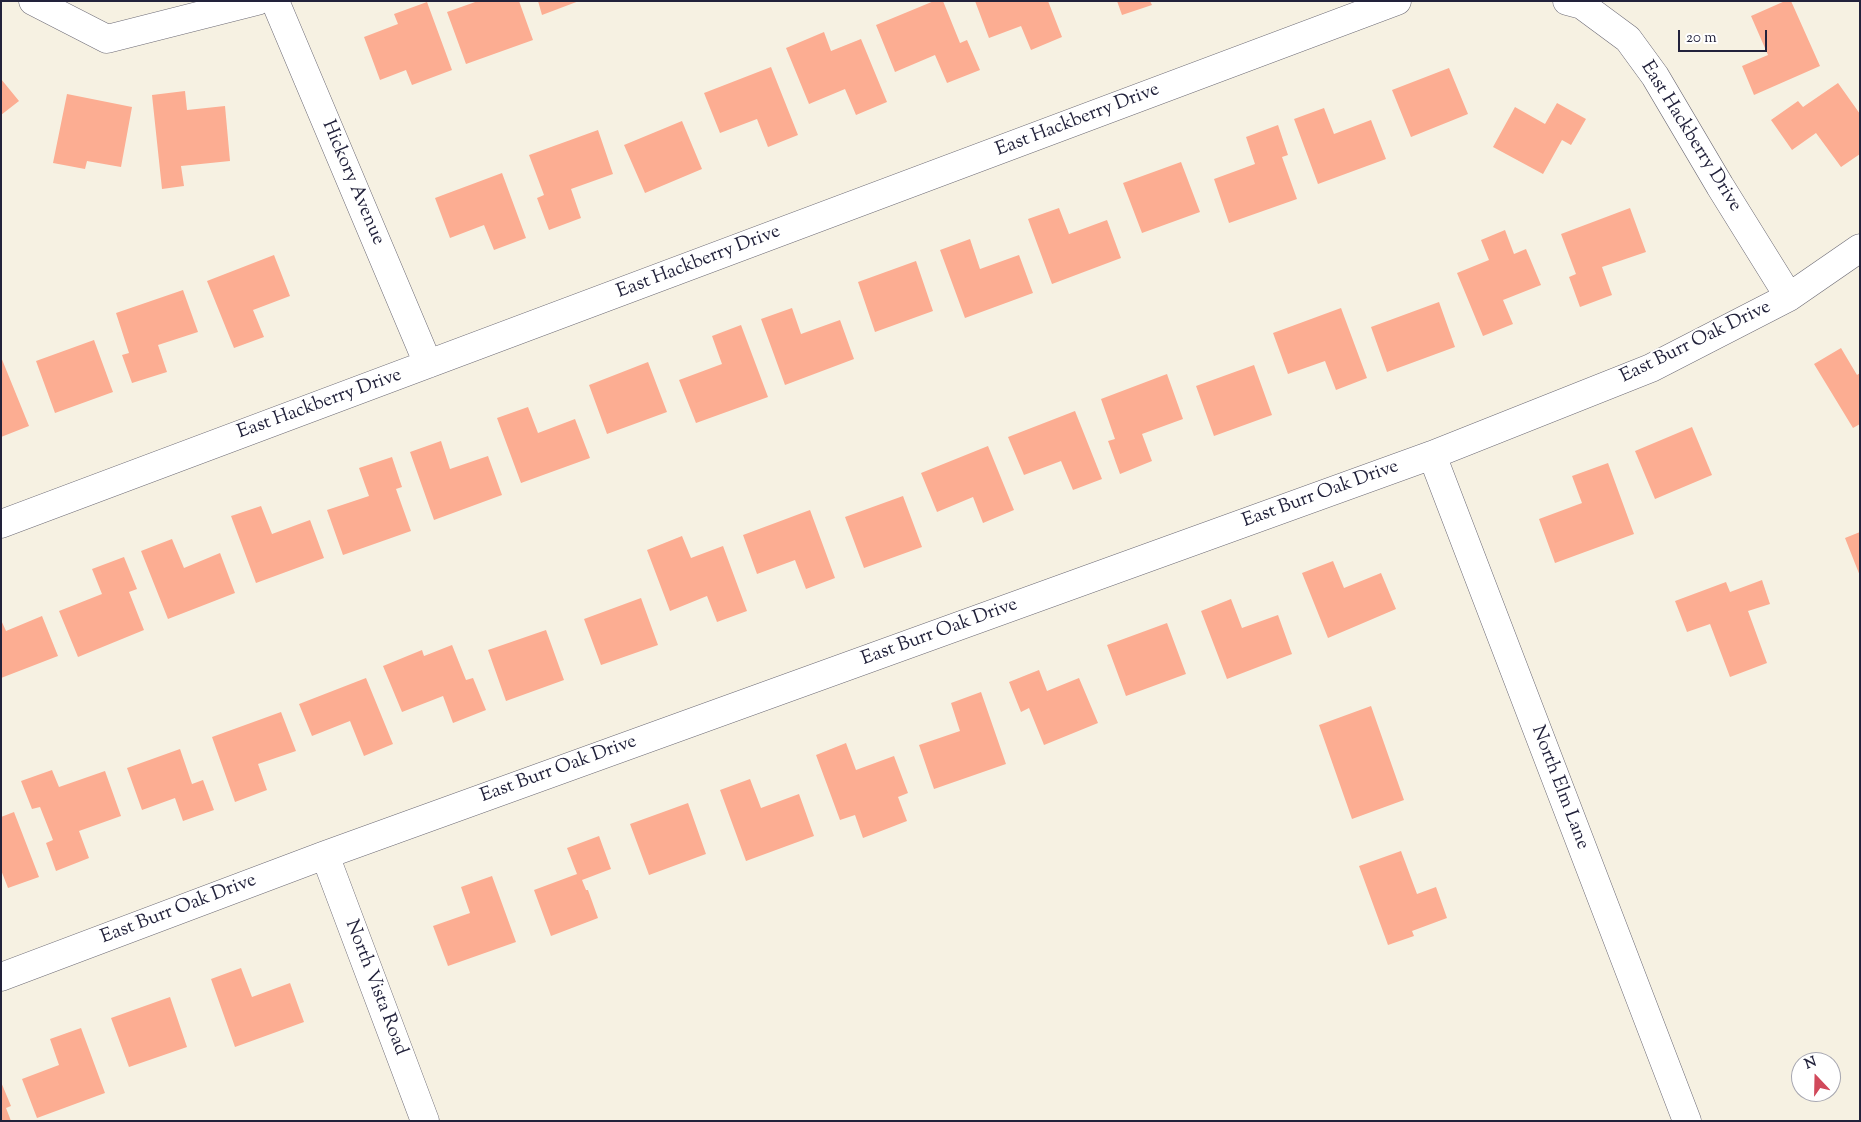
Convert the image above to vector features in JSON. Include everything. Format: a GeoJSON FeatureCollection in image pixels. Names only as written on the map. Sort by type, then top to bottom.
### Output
{"type":"FeatureCollection","features":[{"type":"Feature","properties":{"kind":"street"},"geometry":{"type":"LineString","coordinates":[[33,1],[107,39],[257,1]]}},
{"type":"Feature","properties":{"kind":"street","name":"Hickory Avenue"},"geometry":{"type":"LineString","coordinates":[[275,1],[428,364]]}},
{"type":"Feature","properties":{"kind":"street","name":"East Hackberry Drive"},"geometry":{"type":"LineString","coordinates":[[1,524],[1397,1]]}},
{"type":"Feature","properties":{"kind":"street","name":"East Hackberry Drive"},"geometry":{"type":"LineString","coordinates":[[1568,1],[1582,5],[1628,39],[1655,76],[1789,297]]}},
{"type":"Feature","properties":{"kind":"street","name":"East Burr Oak Drive"},"geometry":{"type":"LineString","coordinates":[[1,977],[324,855],[1432,455],[1652,368],[1789,297],[1860,248]]}},
{"type":"Feature","properties":{"kind":"street","name":"North Elm Lane"},"geometry":{"type":"LineString","coordinates":[[1432,455],[1686,1121]]}},
{"type":"Feature","properties":{"kind":"street","name":"North Vista Road"},"geometry":{"type":"LineString","coordinates":[[324,855],[425,1121]]}},
{"type":"Feature","properties":{"kind":"building"},"geometry":{"type":"Polygon","coordinates":[[[478,1],[519,1],[533,40],[466,64],[447,12],[478,1]]]}},
{"type":"Feature","properties":{"kind":"building"},"geometry":{"type":"Polygon","coordinates":[[[538,1],[579,1],[542,15],[538,1]]]}},
{"type":"Feature","properties":{"kind":"building"},"geometry":{"type":"Polygon","coordinates":[[[934,1],[943,1],[960,43],[967,40],[980,70],[947,83],[935,55],[895,72],[876,25],[934,1]]]}},
{"type":"Feature","properties":{"kind":"building"},"geometry":{"type":"Polygon","coordinates":[[[975,1],[1048,1],[1062,37],[1031,50],[1021,26],[989,38],[975,1]]]}},
{"type":"Feature","properties":{"kind":"building"},"geometry":{"type":"Polygon","coordinates":[[[1117,1],[1150,1],[1152,5],[1122,15],[1117,1]]]}},
{"type":"Feature","properties":{"kind":"building"},"geometry":{"type":"Polygon","coordinates":[[[1785,1],[1791,1],[1820,66],[1754,95],[1742,66],[1768,55],[1751,16],[1785,1]]]}},
{"type":"Feature","properties":{"kind":"building"},"geometry":{"type":"Polygon","coordinates":[[[427,2],[452,70],[412,85],[406,70],[380,80],[364,37],[398,24],[394,14],[427,2]]]}},
{"type":"Feature","properties":{"kind":"building"},"geometry":{"type":"Polygon","coordinates":[[[824,32],[831,51],[861,39],[887,102],[856,115],[845,89],[809,104],[786,48],[824,32]]]}},
{"type":"Feature","properties":{"kind":"building"},"geometry":{"type":"Polygon","coordinates":[[[771,67],[798,135],[768,147],[757,119],[720,133],[704,93],[771,67]]]}},
{"type":"Feature","properties":{"kind":"building"},"geometry":{"type":"Polygon","coordinates":[[[1449,68],[1468,114],[1411,137],[1392,90],[1449,68]]]}},
{"type":"Feature","properties":{"kind":"building"},"geometry":{"type":"Polygon","coordinates":[[[1,79],[19,101],[1,115],[1,79]]]}},
{"type":"Feature","properties":{"kind":"building"},"geometry":{"type":"Polygon","coordinates":[[[1838,83],[1860,114],[1860,154],[1841,167],[1816,133],[1792,150],[1771,120],[1798,101],[1803,107],[1838,83]]]}},
{"type":"Feature","properties":{"kind":"building"},"geometry":{"type":"Polygon","coordinates":[[[185,91],[187,110],[225,106],[230,161],[181,166],[184,186],[162,189],[152,95],[185,91]]]}},
{"type":"Feature","properties":{"kind":"building"},"geometry":{"type":"Polygon","coordinates":[[[67,94],[132,107],[121,167],[87,161],[85,169],[53,163],[67,94]]]}},
{"type":"Feature","properties":{"kind":"building"},"geometry":{"type":"Polygon","coordinates":[[[1557,103],[1586,119],[1571,145],[1562,140],[1543,174],[1493,147],[1515,107],[1545,124],[1557,103]]]}},
{"type":"Feature","properties":{"kind":"building"},"geometry":{"type":"Polygon","coordinates":[[[1324,108],[1334,134],[1371,120],[1386,159],[1318,184],[1294,119],[1324,108]]]}},
{"type":"Feature","properties":{"kind":"building"},"geometry":{"type":"Polygon","coordinates":[[[682,121],[702,169],[645,193],[624,145],[682,121]]]}},
{"type":"Feature","properties":{"kind":"building"},"geometry":{"type":"Polygon","coordinates":[[[1278,125],[1288,155],[1282,157],[1297,199],[1229,223],[1214,179],[1255,164],[1246,137],[1278,125]]]}},
{"type":"Feature","properties":{"kind":"building"},"geometry":{"type":"Polygon","coordinates":[[[598,130],[613,174],[571,189],[581,218],[549,230],[537,198],[544,195],[529,155],[598,130]]]}},
{"type":"Feature","properties":{"kind":"building"},"geometry":{"type":"Polygon","coordinates":[[[1181,162],[1200,212],[1142,233],[1123,183],[1181,162]]]}},
{"type":"Feature","properties":{"kind":"building"},"geometry":{"type":"Polygon","coordinates":[[[502,173],[526,238],[494,250],[484,225],[450,238],[435,198],[502,173]]]}},
{"type":"Feature","properties":{"kind":"building"},"geometry":{"type":"Polygon","coordinates":[[[1059,208],[1069,234],[1107,220],[1121,258],[1052,284],[1028,219],[1059,208]]]}},
{"type":"Feature","properties":{"kind":"building"},"geometry":{"type":"Polygon","coordinates":[[[1630,208],[1646,252],[1602,267],[1612,295],[1580,307],[1569,277],[1576,274],[1561,234],[1630,208]]]}},
{"type":"Feature","properties":{"kind":"building"},"geometry":{"type":"Polygon","coordinates":[[[1505,230],[1514,254],[1526,249],[1541,285],[1503,300],[1513,324],[1483,336],[1457,273],[1489,260],[1481,240],[1505,230]]]}},
{"type":"Feature","properties":{"kind":"building"},"geometry":{"type":"Polygon","coordinates":[[[970,239],[980,269],[1019,255],[1033,293],[965,318],[940,250],[970,239]]]}},
{"type":"Feature","properties":{"kind":"building"},"geometry":{"type":"Polygon","coordinates":[[[274,255],[290,296],[253,310],[264,337],[234,348],[207,281],[274,255]]]}},
{"type":"Feature","properties":{"kind":"building"},"geometry":{"type":"Polygon","coordinates":[[[916,261],[933,311],[875,332],[858,282],[916,261]]]}},
{"type":"Feature","properties":{"kind":"building"},"geometry":{"type":"Polygon","coordinates":[[[183,290],[198,332],[158,345],[167,372],[132,383],[122,355],[129,353],[116,313],[183,290]]]}},
{"type":"Feature","properties":{"kind":"building"},"geometry":{"type":"Polygon","coordinates":[[[1439,302],[1455,347],[1387,372],[1371,327],[1439,302]]]}},
{"type":"Feature","properties":{"kind":"building"},"geometry":{"type":"Polygon","coordinates":[[[792,308],[801,334],[840,320],[854,359],[785,385],[761,319],[792,308]]]}},
{"type":"Feature","properties":{"kind":"building"},"geometry":{"type":"Polygon","coordinates":[[[1341,308],[1367,378],[1336,390],[1325,361],[1288,374],[1273,333],[1341,308]]]}},
{"type":"Feature","properties":{"kind":"building"},"geometry":{"type":"Polygon","coordinates":[[[741,325],[768,397],[696,423],[679,380],[722,364],[712,336],[741,325]]]}},
{"type":"Feature","properties":{"kind":"building"},"geometry":{"type":"Polygon","coordinates":[[[94,340],[113,392],[55,413],[36,361],[94,340]]]}},
{"type":"Feature","properties":{"kind":"building"},"geometry":{"type":"Polygon","coordinates":[[[1841,348],[1857,375],[1860,373],[1860,424],[1853,428],[1814,364],[1841,348]]]}},
{"type":"Feature","properties":{"kind":"building"},"geometry":{"type":"Polygon","coordinates":[[[1,357],[29,426],[1,437],[1,357]]]}},
{"type":"Feature","properties":{"kind":"building"},"geometry":{"type":"Polygon","coordinates":[[[648,362],[667,412],[607,434],[589,385],[648,362]]]}},
{"type":"Feature","properties":{"kind":"building"},"geometry":{"type":"Polygon","coordinates":[[[1254,365],[1272,415],[1214,436],[1196,386],[1254,365]]]}},
{"type":"Feature","properties":{"kind":"building"},"geometry":{"type":"Polygon","coordinates":[[[1167,374],[1183,419],[1142,434],[1152,461],[1120,474],[1108,441],[1115,439],[1101,399],[1167,374]]]}},
{"type":"Feature","properties":{"kind":"building"},"geometry":{"type":"Polygon","coordinates":[[[528,407],[538,433],[575,419],[590,458],[521,483],[497,418],[528,407]]]}},
{"type":"Feature","properties":{"kind":"building"},"geometry":{"type":"Polygon","coordinates":[[[1075,411],[1102,479],[1073,490],[1061,461],[1024,475],[1008,437],[1075,411]]]}},
{"type":"Feature","properties":{"kind":"building"},"geometry":{"type":"Polygon","coordinates":[[[1692,427],[1712,475],[1655,499],[1635,451],[1692,427]]]}},
{"type":"Feature","properties":{"kind":"building"},"geometry":{"type":"Polygon","coordinates":[[[441,441],[450,469],[488,456],[502,495],[434,520],[410,452],[441,441]]]}},
{"type":"Feature","properties":{"kind":"building"},"geometry":{"type":"Polygon","coordinates":[[[988,446],[1014,510],[983,523],[973,497],[937,512],[921,473],[988,446]]]}},
{"type":"Feature","properties":{"kind":"building"},"geometry":{"type":"Polygon","coordinates":[[[392,457],[402,487],[396,489],[411,531],[343,555],[327,510],[369,496],[359,468],[392,457]]]}},
{"type":"Feature","properties":{"kind":"building"},"geometry":{"type":"Polygon","coordinates":[[[1608,463],[1634,534],[1555,563],[1539,519],[1582,503],[1572,476],[1608,463]]]}},
{"type":"Feature","properties":{"kind":"building"},"geometry":{"type":"Polygon","coordinates":[[[903,496],[922,547],[864,568],[845,517],[903,496]]]}},
{"type":"Feature","properties":{"kind":"building"},"geometry":{"type":"Polygon","coordinates":[[[261,506],[272,534],[310,520],[324,558],[256,583],[231,516],[261,506]]]}},
{"type":"Feature","properties":{"kind":"building"},"geometry":{"type":"Polygon","coordinates":[[[810,510],[835,578],[806,589],[795,560],[757,574],[743,535],[810,510]]]}},
{"type":"Feature","properties":{"kind":"building"},"geometry":{"type":"Polygon","coordinates":[[[1860,532],[1860,576],[1845,538],[1860,532]]]}},
{"type":"Feature","properties":{"kind":"building"},"geometry":{"type":"Polygon","coordinates":[[[682,536],[691,558],[723,546],[747,611],[717,622],[707,596],[670,611],[647,550],[682,536]]]}},
{"type":"Feature","properties":{"kind":"building"},"geometry":{"type":"Polygon","coordinates":[[[172,539],[184,568],[220,553],[235,593],[168,619],[141,551],[172,539]]]}},
{"type":"Feature","properties":{"kind":"building"},"geometry":{"type":"Polygon","coordinates":[[[124,557],[137,589],[129,592],[144,630],[78,657],[59,611],[102,594],[92,569],[124,557]]]}},
{"type":"Feature","properties":{"kind":"building"},"geometry":{"type":"Polygon","coordinates":[[[1333,561],[1344,588],[1381,573],[1396,609],[1328,638],[1302,573],[1333,561]]]}},
{"type":"Feature","properties":{"kind":"building"},"geometry":{"type":"Polygon","coordinates":[[[1762,580],[1770,604],[1748,611],[1767,663],[1730,677],[1710,624],[1687,632],[1675,601],[1726,582],[1730,592],[1762,580]]]}},
{"type":"Feature","properties":{"kind":"building"},"geometry":{"type":"Polygon","coordinates":[[[641,598],[658,645],[601,665],[584,619],[641,598]]]}},
{"type":"Feature","properties":{"kind":"building"},"geometry":{"type":"Polygon","coordinates":[[[1231,599],[1242,628],[1278,615],[1292,654],[1227,679],[1201,611],[1231,599]]]}},
{"type":"Feature","properties":{"kind":"building"},"geometry":{"type":"Polygon","coordinates":[[[42,616],[58,656],[1,678],[1,620],[6,631],[42,616]]]}},
{"type":"Feature","properties":{"kind":"building"},"geometry":{"type":"Polygon","coordinates":[[[1167,623],[1186,674],[1126,696],[1107,645],[1167,623]]]}},
{"type":"Feature","properties":{"kind":"building"},"geometry":{"type":"Polygon","coordinates":[[[546,630],[564,680],[506,701],[488,650],[546,630]]]}},
{"type":"Feature","properties":{"kind":"building"},"geometry":{"type":"Polygon","coordinates":[[[452,645],[466,680],[473,678],[486,710],[453,723],[443,696],[402,712],[383,666],[422,650],[424,656],[452,645]]]}},
{"type":"Feature","properties":{"kind":"building"},"geometry":{"type":"Polygon","coordinates":[[[1039,670],[1047,691],[1079,678],[1098,723],[1044,745],[1029,708],[1021,712],[1009,682],[1039,670]]]}},
{"type":"Feature","properties":{"kind":"building"},"geometry":{"type":"Polygon","coordinates":[[[366,678],[393,744],[364,756],[350,721],[312,736],[299,704],[366,678]]]}},
{"type":"Feature","properties":{"kind":"building"},"geometry":{"type":"Polygon","coordinates":[[[981,692],[1006,764],[934,789],[919,745],[960,731],[951,703],[981,692]]]}},
{"type":"Feature","properties":{"kind":"building"},"geometry":{"type":"Polygon","coordinates":[[[1371,706],[1404,800],[1352,819],[1319,725],[1371,706]]]}},
{"type":"Feature","properties":{"kind":"building"},"geometry":{"type":"Polygon","coordinates":[[[281,712],[296,751],[258,764],[267,790],[235,802],[212,737],[281,712]]]}},
{"type":"Feature","properties":{"kind":"building"},"geometry":{"type":"Polygon","coordinates":[[[846,743],[856,770],[894,756],[908,793],[898,797],[907,821],[863,838],[855,815],[840,820],[816,755],[846,743]]]}},
{"type":"Feature","properties":{"kind":"building"},"geometry":{"type":"Polygon","coordinates":[[[180,749],[192,784],[203,780],[214,810],[183,821],[175,798],[142,810],[127,768],[180,749]]]}},
{"type":"Feature","properties":{"kind":"building"},"geometry":{"type":"Polygon","coordinates":[[[52,770],[59,787],[105,771],[121,816],[79,831],[89,858],[56,871],[46,843],[53,840],[40,807],[32,809],[21,781],[52,770]]]}},
{"type":"Feature","properties":{"kind":"building"},"geometry":{"type":"Polygon","coordinates":[[[750,779],[761,808],[799,794],[814,836],[746,861],[720,790],[750,779]]]}},
{"type":"Feature","properties":{"kind":"building"},"geometry":{"type":"Polygon","coordinates":[[[688,803],[706,854],[649,875],[630,824],[688,803]]]}},
{"type":"Feature","properties":{"kind":"building"},"geometry":{"type":"Polygon","coordinates":[[[14,812],[39,877],[8,888],[1,870],[1,817],[14,812]]]}},
{"type":"Feature","properties":{"kind":"building"},"geometry":{"type":"Polygon","coordinates":[[[599,836],[611,869],[582,880],[586,890],[588,890],[598,918],[551,936],[534,890],[577,874],[567,848],[599,836]]]}},
{"type":"Feature","properties":{"kind":"building"},"geometry":{"type":"Polygon","coordinates":[[[1401,851],[1417,894],[1436,887],[1447,918],[1412,931],[1414,936],[1388,945],[1359,866],[1401,851]]]}},
{"type":"Feature","properties":{"kind":"building"},"geometry":{"type":"Polygon","coordinates":[[[492,876],[516,942],[448,966],[433,926],[470,913],[461,887],[492,876]]]}},
{"type":"Feature","properties":{"kind":"building"},"geometry":{"type":"Polygon","coordinates":[[[241,968],[252,997],[290,983],[304,1022],[235,1047],[211,979],[241,968]]]}},
{"type":"Feature","properties":{"kind":"building"},"geometry":{"type":"Polygon","coordinates":[[[170,997],[187,1047],[129,1067],[111,1018],[170,997]]]}},
{"type":"Feature","properties":{"kind":"building"},"geometry":{"type":"Polygon","coordinates":[[[81,1028],[105,1093],[37,1118],[22,1079],[59,1065],[50,1039],[81,1028]]]}},
{"type":"Feature","properties":{"kind":"building"},"geometry":{"type":"Polygon","coordinates":[[[1,1082],[11,1106],[6,1108],[11,1121],[1,1121],[1,1082]]]}}]}
